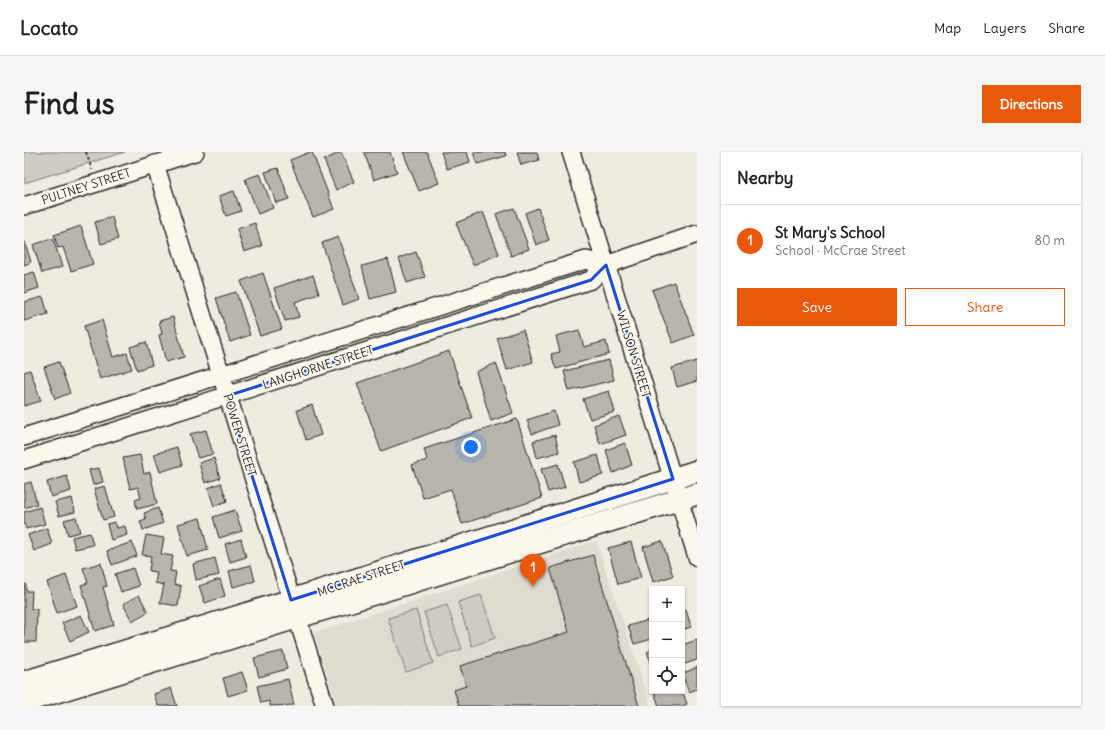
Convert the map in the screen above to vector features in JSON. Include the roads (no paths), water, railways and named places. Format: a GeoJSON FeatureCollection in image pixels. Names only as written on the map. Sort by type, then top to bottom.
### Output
{"type":"FeatureCollection","features":[{"type":"Feature","properties":{"kind":"main road","name":"MCCRAE STREET"},"geometry":{"type":"LineString","coordinates":[[24,702],[697,471]]}},
{"type":"Feature","properties":{"kind":"main road","name":"MCCRAE STREET"},"geometry":{"type":"LineString","coordinates":[[24,682],[294,609],[688,497]]}},
{"type":"Feature","properties":{"kind":"street","name":"PULTNEY STREET"},"geometry":{"type":"LineString","coordinates":[[24,206],[195,152]]}},
{"type":"Feature","properties":{"kind":"street","name":"WILSON STREET"},"geometry":{"type":"LineString","coordinates":[[571,152],[673,479],[688,497],[697,557]]}},
{"type":"Feature","properties":{"kind":"street","name":"POWER STREET"},"geometry":{"type":"LineString","coordinates":[[155,164],[325,706]]}},
{"type":"Feature","properties":{"kind":"street","name":"LANGHORNE STREET"},"geometry":{"type":"LineString","coordinates":[[24,460],[592,280],[606,265],[697,234]]}},
{"type":"Feature","properties":{"kind":"street","name":"LANGHORNE STREET"},"geometry":{"type":"LineString","coordinates":[[24,437],[586,260],[606,265]]}},
{"type":"Feature","properties":{"kind":"place","name":"St Mary's School"},"geometry":{"type":"Point","coordinates":[533,587]}}]}
